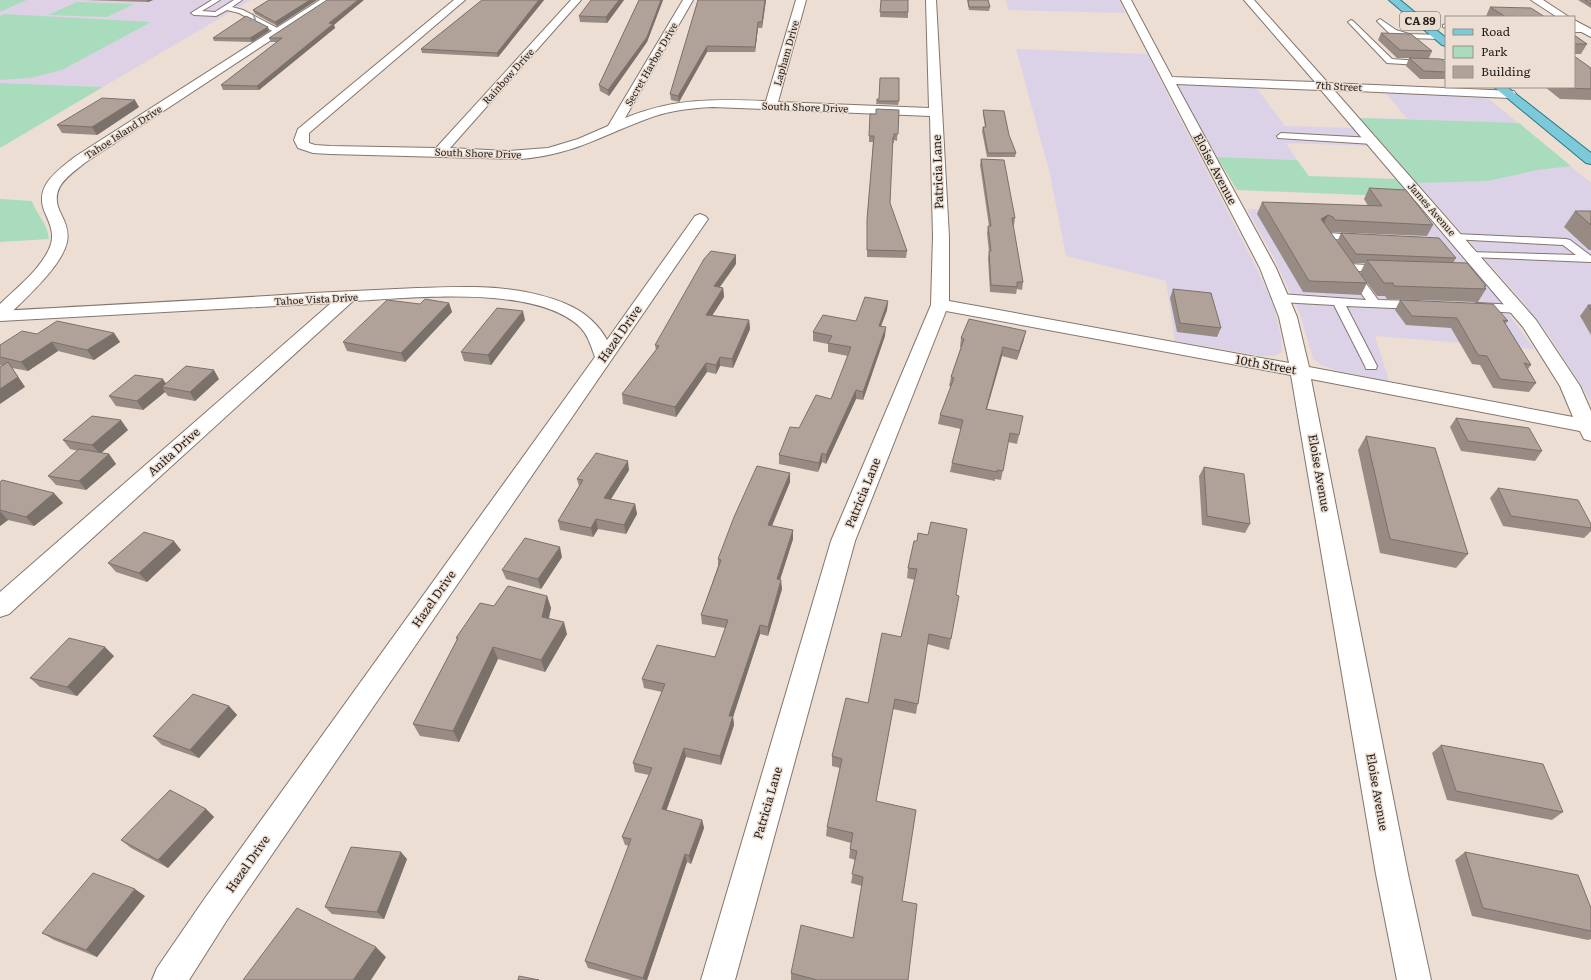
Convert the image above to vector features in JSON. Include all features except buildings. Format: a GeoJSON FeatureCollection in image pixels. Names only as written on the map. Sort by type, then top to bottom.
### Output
{"type":"FeatureCollection","features":[{"type":"Feature","properties":{"kind":"main road","name":"CA 89"},"geometry":{"type":"LineString","coordinates":[[1394,0],[1443,40]]}},
{"type":"Feature","properties":{"kind":"main road"},"geometry":{"type":"LineString","coordinates":[[1505,91],[1591,160]]}},
{"type":"Feature","properties":{"kind":"street","name":"Tahoe Island Drive"},"geometry":{"type":"LineString","coordinates":[[0,315],[48,263],[58,244],[60,226],[51,211],[48,200],[50,188],[60,176],[81,159],[327,0]]}},
{"type":"Feature","properties":{"kind":"street","name":"South Shore Drive"},"geometry":{"type":"LineString","coordinates":[[460,0],[303,132],[301,140],[303,145],[313,149],[330,150],[440,152],[506,156],[527,155],[567,146],[660,110],[692,104],[713,103],[936,112]]}},
{"type":"Feature","properties":{"kind":"street","name":"Rainbow Drive"},"geometry":{"type":"LineString","coordinates":[[440,152],[576,0]]}},
{"type":"Feature","properties":{"kind":"street","name":"Secret Harbor Drive"},"geometry":{"type":"LineString","coordinates":[[613,128],[688,0]]}},
{"type":"Feature","properties":{"kind":"street","name":"Lapham Drive"},"geometry":{"type":"LineString","coordinates":[[771,106],[801,0]]}},
{"type":"Feature","properties":{"kind":"street","name":"Patricia Lane"},"geometry":{"type":"LineString","coordinates":[[718,980],[843,541],[940,305],[941,244],[931,0]]}},
{"type":"Feature","properties":{"kind":"street","name":"Eloise Avenue"},"geometry":{"type":"LineString","coordinates":[[1126,0],[1268,268],[1288,317],[1300,371],[1392,874],[1414,980]]}},
{"type":"Feature","properties":{"kind":"street","name":"James Avenue"},"geometry":{"type":"LineString","coordinates":[[1249,0],[1373,141],[1458,244],[1479,273],[1517,309],[1551,355],[1570,386],[1590,429]]}},
{"type":"Feature","properties":{"kind":"street"},"geometry":{"type":"LineString","coordinates":[[1536,0],[1562,16]]}},
{"type":"Feature","properties":{"kind":"street"},"geometry":{"type":"LineString","coordinates":[[1575,25],[1583,31]]}},
{"type":"Feature","properties":{"kind":"street","name":"7th Street"},"geometry":{"type":"LineString","coordinates":[[1168,80],[1505,91]]}},
{"type":"Feature","properties":{"kind":"street","name":"Hazel Drive"},"geometry":{"type":"LineString","coordinates":[[169,980],[216,909],[700,219]]}},
{"type":"Feature","properties":{"kind":"street","name":"Tahoe Vista Drive"},"geometry":{"type":"LineString","coordinates":[[0,315],[349,296],[473,292],[507,295],[538,301],[566,310],[587,322],[598,339],[604,357]]}},
{"type":"Feature","properties":{"kind":"street","name":"Anita Drive"},"geometry":{"type":"LineString","coordinates":[[0,607],[349,296]]}},
{"type":"Feature","properties":{"kind":"street","name":"10th Street"},"geometry":{"type":"LineString","coordinates":[[940,305],[1300,371],[1590,429]]}},
{"type":"Feature","properties":{"kind":"lane"},"geometry":{"type":"LineString","coordinates":[[217,0],[194,13],[216,14],[239,0]]}},
{"type":"Feature","properties":{"kind":"lane"},"geometry":{"type":"LineString","coordinates":[[226,8],[241,11],[279,31]]}},
{"type":"Feature","properties":{"kind":"lane"},"geometry":{"type":"LineString","coordinates":[[1380,21],[1392,32],[1443,40]]}},
{"type":"Feature","properties":{"kind":"lane"},"geometry":{"type":"LineString","coordinates":[[1351,22],[1390,61],[1419,63],[1440,60]]}},
{"type":"Feature","properties":{"kind":"lane"},"geometry":{"type":"LineString","coordinates":[[1410,36],[1422,46]]}},
{"type":"Feature","properties":{"kind":"lane"},"geometry":{"type":"LineString","coordinates":[[1281,136],[1373,141]]}},
{"type":"Feature","properties":{"kind":"lane"},"geometry":{"type":"LineString","coordinates":[[1335,248],[1324,233],[1374,238]]}},
{"type":"Feature","properties":{"kind":"lane"},"geometry":{"type":"LineString","coordinates":[[1458,244],[1566,242],[1589,258]]}},
{"type":"Feature","properties":{"kind":"lane"},"geometry":{"type":"LineString","coordinates":[[1458,244],[1589,258]]}},
{"type":"Feature","properties":{"kind":"lane"},"geometry":{"type":"LineString","coordinates":[[1375,304],[1346,263],[1394,269]]}},
{"type":"Feature","properties":{"kind":"lane"},"geometry":{"type":"LineString","coordinates":[[1280,298],[1430,306]]}},
{"type":"Feature","properties":{"kind":"lane"},"geometry":{"type":"LineString","coordinates":[[1338,302],[1371,366]]}},
{"type":"Feature","properties":{"kind":"lane"},"geometry":{"type":"LineString","coordinates":[[1462,307],[1517,309]]}},
{"type":"Feature","properties":{"kind":"shaded area"},"geometry":{"type":"Polygon","coordinates":[[[27,0],[251,0],[103,87],[0,83],[0,12],[27,0]]]}},
{"type":"Feature","properties":{"kind":"shaded area"},"geometry":{"type":"Polygon","coordinates":[[[1006,0],[1119,0],[1125,13],[1008,10],[1006,0]]]}},
{"type":"Feature","properties":{"kind":"shaded area"},"geometry":{"type":"Polygon","coordinates":[[[1016,49],[1147,54],[1257,269],[1274,307],[1281,337],[1282,352],[1274,356],[1261,356],[1175,341],[1166,281],[1066,256],[1050,174],[1016,49]]]}},
{"type":"Feature","properties":{"kind":"shaded area"},"geometry":{"type":"Polygon","coordinates":[[[1181,85],[1255,86],[1285,126],[1353,128],[1367,146],[1286,143],[1297,160],[1217,157],[1179,90],[1178,87],[1181,85]]]}},
{"type":"Feature","properties":{"kind":"shaded area"},"geometry":{"type":"Polygon","coordinates":[[[1385,92],[1474,96],[1489,99],[1591,183],[1591,401],[1548,334],[1523,302],[1360,118],[1407,119],[1385,92]]]}},
{"type":"Feature","properties":{"kind":"shaded area"},"geometry":{"type":"Polygon","coordinates":[[[1247,209],[1431,219],[1495,294],[1534,349],[1375,336],[1389,381],[1335,370],[1321,365],[1313,358],[1300,314],[1275,260],[1247,209]]]}},
{"type":"Feature","properties":{"kind":"green space"},"geometry":{"type":"Polygon","coordinates":[[[0,0],[27,0],[0,12],[0,0]]]}},
{"type":"Feature","properties":{"kind":"green space"},"geometry":{"type":"Polygon","coordinates":[[[77,2],[134,4],[107,17],[48,15],[77,2]]]}},
{"type":"Feature","properties":{"kind":"green space"},"geometry":{"type":"Polygon","coordinates":[[[4,14],[151,22],[62,70],[30,78],[0,80],[0,16],[4,14]]]}},
{"type":"Feature","properties":{"kind":"green space"},"geometry":{"type":"Polygon","coordinates":[[[0,83],[103,87],[0,148],[0,83]]]}},
{"type":"Feature","properties":{"kind":"green space"},"geometry":{"type":"Polygon","coordinates":[[[1360,118],[1519,123],[1571,166],[1537,170],[1488,181],[1417,183],[1360,118]]]}},
{"type":"Feature","properties":{"kind":"green space"},"geometry":{"type":"Polygon","coordinates":[[[1217,157],[1297,160],[1309,176],[1397,179],[1412,197],[1237,190],[1217,157]]]}},
{"type":"Feature","properties":{"kind":"green space"},"geometry":{"type":"Polygon","coordinates":[[[0,199],[32,201],[36,211],[44,223],[49,239],[0,242],[0,199]]]}}]}
